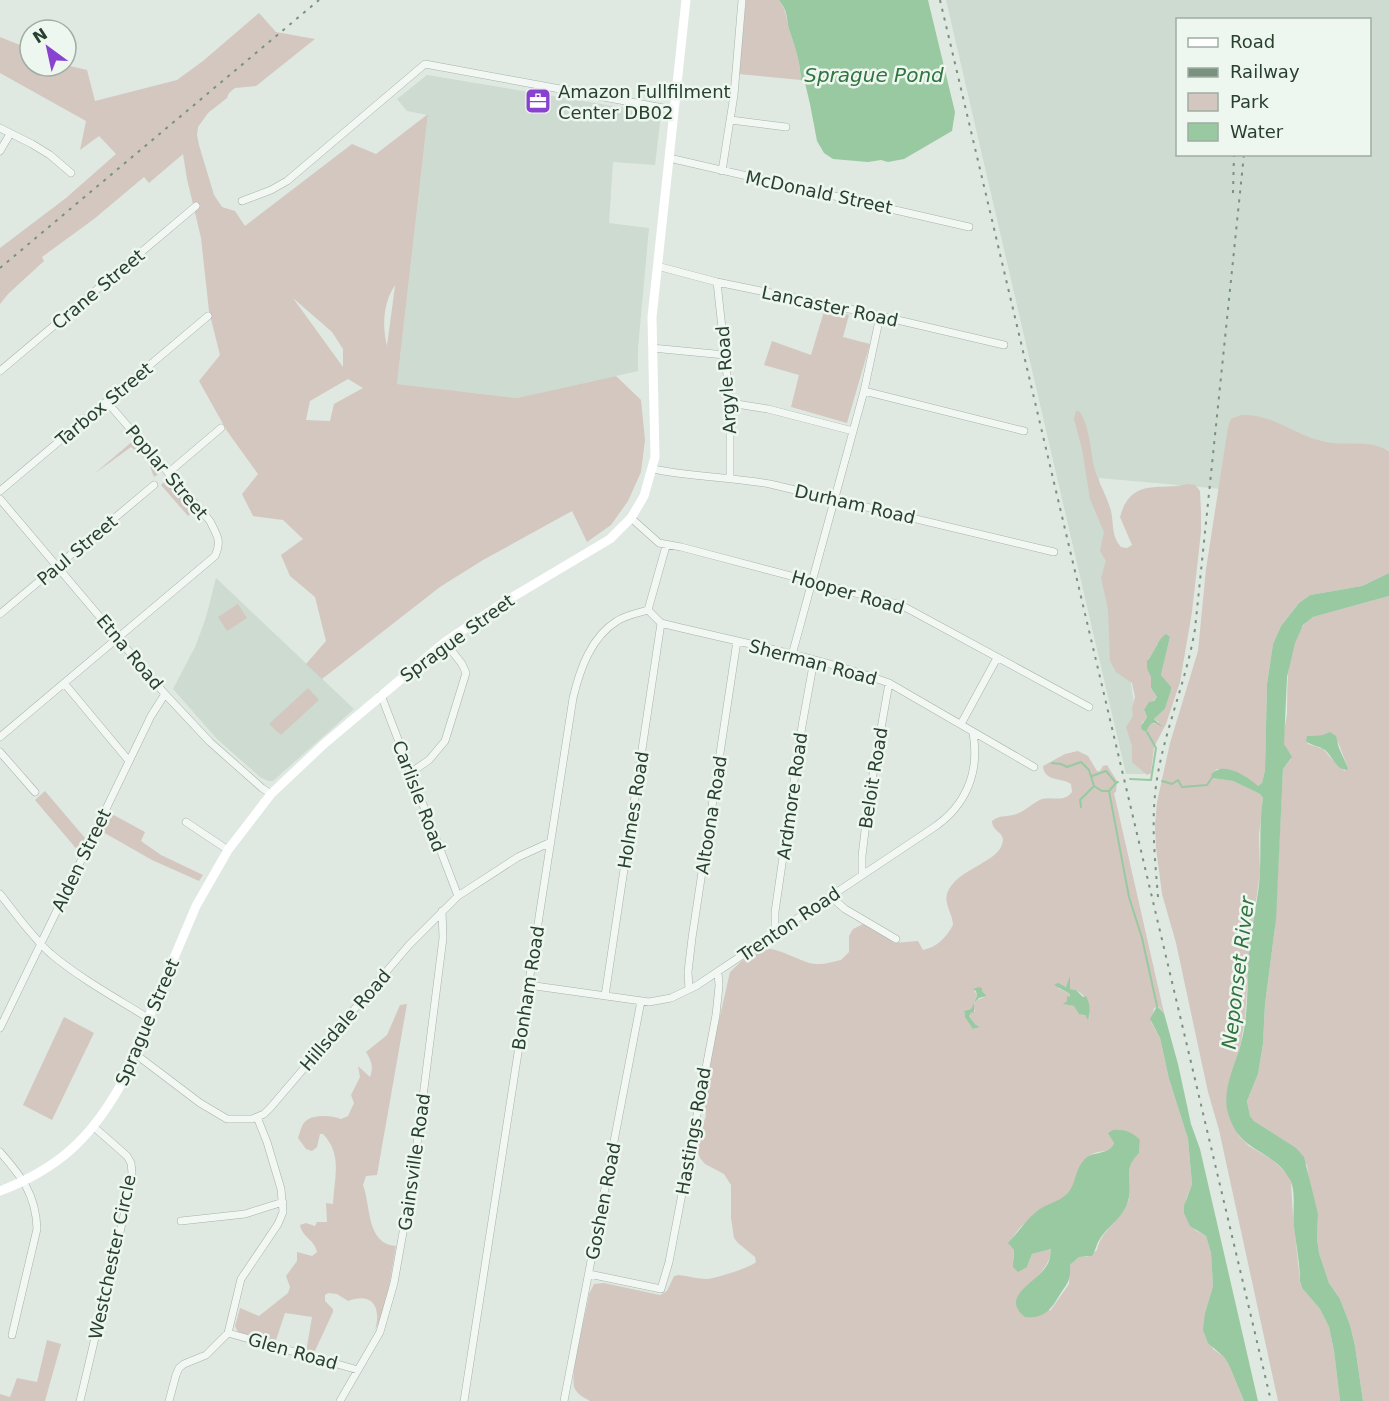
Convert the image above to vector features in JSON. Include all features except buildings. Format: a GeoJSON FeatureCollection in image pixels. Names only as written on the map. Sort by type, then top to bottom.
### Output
{"type":"FeatureCollection","features":[{"type":"Feature","properties":{"kind":"main road","name":"Sprague Street"},"geometry":{"type":"LineString","coordinates":[[0,1191],[25,1181],[54,1164],[94,1127],[119,1088],[196,906],[228,850],[271,794],[324,744],[446,642],[501,604],[599,547],[622,528],[645,496],[655,457],[652,317],[686,0]]}},
{"type":"Feature","properties":{"kind":"street"},"geometry":{"type":"LineString","coordinates":[[722,171],[731,120],[742,0]]}},
{"type":"Feature","properties":{"kind":"street"},"geometry":{"type":"LineString","coordinates":[[242,201],[287,181],[425,64],[674,110]]}},
{"type":"Feature","properties":{"kind":"street"},"geometry":{"type":"LineString","coordinates":[[731,120],[786,127]]}},
{"type":"Feature","properties":{"kind":"street"},"geometry":{"type":"LineString","coordinates":[[0,128],[41,149],[71,173]]}},
{"type":"Feature","properties":{"kind":"street"},"geometry":{"type":"LineString","coordinates":[[0,151],[10,134]]}},
{"type":"Feature","properties":{"kind":"street","name":"McDonald Street"},"geometry":{"type":"LineString","coordinates":[[669,158],[969,227]]}},
{"type":"Feature","properties":{"kind":"street","name":"Crane Street"},"geometry":{"type":"LineString","coordinates":[[0,371],[196,206]]}},
{"type":"Feature","properties":{"kind":"street","name":"Lancaster Road"},"geometry":{"type":"LineString","coordinates":[[657,266],[717,282],[1004,345]]}},
{"type":"Feature","properties":{"kind":"street","name":"Argyle Road"},"geometry":{"type":"LineString","coordinates":[[717,282],[730,403],[730,478]]}},
{"type":"Feature","properties":{"kind":"street","name":"Tarbox Street"},"geometry":{"type":"LineString","coordinates":[[0,491],[208,316]]}},
{"type":"Feature","properties":{"kind":"street"},"geometry":{"type":"LineString","coordinates":[[792,655],[864,391],[880,316]]}},
{"type":"Feature","properties":{"kind":"street"},"geometry":{"type":"LineString","coordinates":[[652,348],[725,355]]}},
{"type":"Feature","properties":{"kind":"street"},"geometry":{"type":"LineString","coordinates":[[864,391],[1024,431]]}},
{"type":"Feature","properties":{"kind":"street","name":"Poplar Street"},"geometry":{"type":"LineString","coordinates":[[107,402],[210,521],[220,545],[215,556],[118,639]]}},
{"type":"Feature","properties":{"kind":"street"},"geometry":{"type":"LineString","coordinates":[[730,403],[768,409],[852,431]]}},
{"type":"Feature","properties":{"kind":"street"},"geometry":{"type":"LineString","coordinates":[[168,473],[222,428]]}},
{"type":"Feature","properties":{"kind":"street","name":"Durham Road"},"geometry":{"type":"LineString","coordinates":[[653,469],[683,475],[730,478],[770,484],[1054,552]]}},
{"type":"Feature","properties":{"kind":"street","name":"Paul Street"},"geometry":{"type":"LineString","coordinates":[[0,614],[154,485]]}},
{"type":"Feature","properties":{"kind":"street","name":"Etna Road"},"geometry":{"type":"LineString","coordinates":[[0,499],[165,694],[210,742],[271,794]]}},
{"type":"Feature","properties":{"kind":"street","name":"Hooper Road"},"geometry":{"type":"LineString","coordinates":[[631,518],[656,541],[666,546],[681,547],[901,605],[1089,707]]}},
{"type":"Feature","properties":{"kind":"street"},"geometry":{"type":"LineString","coordinates":[[661,623],[648,610],[666,546]]}},
{"type":"Feature","properties":{"kind":"street","name":"Bonham Road"},"geometry":{"type":"LineString","coordinates":[[464,1401],[573,698],[586,657],[598,638],[623,618],[648,610]]}},
{"type":"Feature","properties":{"kind":"street","name":"Sherman Road"},"geometry":{"type":"LineString","coordinates":[[661,623],[814,660],[863,673],[889,683],[1034,767]]}},
{"type":"Feature","properties":{"kind":"street","name":"Holmes Road"},"geometry":{"type":"LineString","coordinates":[[605,996],[661,623]]}},
{"type":"Feature","properties":{"kind":"street"},"geometry":{"type":"LineString","coordinates":[[0,737],[118,639]]}},
{"type":"Feature","properties":{"kind":"street","name":"Altoona Road"},"geometry":{"type":"LineString","coordinates":[[689,989],[688,972],[692,938],[737,641]]}},
{"type":"Feature","properties":{"kind":"street"},"geometry":{"type":"LineString","coordinates":[[410,773],[429,760],[445,741],[466,673],[446,642]]}},
{"type":"Feature","properties":{"kind":"street"},"geometry":{"type":"LineString","coordinates":[[961,724],[997,658]]}},
{"type":"Feature","properties":{"kind":"street","name":"Ardmore Road"},"geometry":{"type":"LineString","coordinates":[[775,933],[775,912],[814,660]]}},
{"type":"Feature","properties":{"kind":"street"},"geometry":{"type":"LineString","coordinates":[[64,683],[129,761]]}},
{"type":"Feature","properties":{"kind":"street","name":"Beloit Road"},"geometry":{"type":"LineString","coordinates":[[862,874],[869,797],[889,683]]}},
{"type":"Feature","properties":{"kind":"street","name":"Alden Street"},"geometry":{"type":"LineString","coordinates":[[0,1028],[151,716],[165,694]]}},
{"type":"Feature","properties":{"kind":"street","name":"Carlisle Road"},"geometry":{"type":"LineString","coordinates":[[381,695],[458,896]]}},
{"type":"Feature","properties":{"kind":"street","name":"Trenton Road"},"geometry":{"type":"LineString","coordinates":[[528,985],[641,1001],[667,999],[689,989],[718,972],[937,825],[960,804],[968,788],[973,770],[973,733]]}},
{"type":"Feature","properties":{"kind":"street"},"geometry":{"type":"LineString","coordinates":[[0,752],[35,792]]}},
{"type":"Feature","properties":{"kind":"street"},"geometry":{"type":"LineString","coordinates":[[186,822],[228,850]]}},
{"type":"Feature","properties":{"kind":"street","name":"Hillsdale Road"},"geometry":{"type":"LineString","coordinates":[[258,1117],[270,1107],[409,945],[442,911],[458,896],[518,857],[551,842]]}},
{"type":"Feature","properties":{"kind":"street"},"geometry":{"type":"LineString","coordinates":[[0,894],[41,944],[73,971],[148,1018]]}},
{"type":"Feature","properties":{"kind":"street"},"geometry":{"type":"LineString","coordinates":[[830,896],[845,909],[896,939]]}},
{"type":"Feature","properties":{"kind":"street","name":"Gainsville Road"},"geometry":{"type":"LineString","coordinates":[[340,1401],[380,1332],[399,1261],[415,1164],[443,938],[442,911]]}},
{"type":"Feature","properties":{"kind":"street","name":"Hastings Road"},"geometry":{"type":"LineString","coordinates":[[589,1275],[661,1289],[669,1262],[715,1023],[719,986],[718,972]]}},
{"type":"Feature","properties":{"kind":"street","name":"Goshen Road"},"geometry":{"type":"LineString","coordinates":[[564,1401],[641,1001]]}},
{"type":"Feature","properties":{"kind":"street"},"geometry":{"type":"LineString","coordinates":[[134,1053],[219,1115],[227,1119],[239,1120],[258,1117],[283,1202],[283,1212],[278,1224],[241,1279],[228,1333],[206,1355],[180,1368],[169,1401]]}},
{"type":"Feature","properties":{"kind":"street","name":"Westchester Circle"},"geometry":{"type":"LineString","coordinates":[[80,1401],[132,1173],[127,1155],[94,1127]]}},
{"type":"Feature","properties":{"kind":"street"},"geometry":{"type":"LineString","coordinates":[[0,1152],[25,1181],[37,1215],[37,1228],[12,1335]]}},
{"type":"Feature","properties":{"kind":"street"},"geometry":{"type":"LineString","coordinates":[[181,1221],[245,1214],[283,1202]]}},
{"type":"Feature","properties":{"kind":"street","name":"Glen Road"},"geometry":{"type":"LineString","coordinates":[[228,1333],[358,1370]]}},
{"type":"Feature","properties":{"kind":"shaded area"},"geometry":{"type":"Polygon","coordinates":[[[946,0],[1389,0],[1389,450],[1293,442],[1222,489],[1099,478],[1145,774],[1126,774],[946,0]]]}},
{"type":"Feature","properties":{"kind":"shaded area"},"geometry":{"type":"Polygon","coordinates":[[[427,75],[661,114],[655,165],[613,162],[609,223],[649,228],[638,371],[517,398],[397,384],[428,115],[407,111],[397,99],[427,75]]]}},
{"type":"Feature","properties":{"kind":"shaded area"},"geometry":{"type":"Polygon","coordinates":[[[216,578],[354,709],[273,781],[260,777],[217,739],[173,689],[196,645],[216,578]]]}},
{"type":"Feature","properties":{"kind":"green space"},"geometry":{"type":"Polygon","coordinates":[[[746,0],[779,0],[786,13],[801,80],[739,74],[746,0]]]}},
{"type":"Feature","properties":{"kind":"green space"},"geometry":{"type":"Polygon","coordinates":[[[259,13],[276,32],[315,39],[256,86],[235,88],[227,98],[208,113],[198,127],[199,145],[214,195],[222,207],[235,211],[245,226],[352,144],[376,154],[428,114],[397,384],[517,398],[616,376],[641,400],[645,440],[641,472],[628,501],[611,525],[587,542],[572,511],[483,560],[440,587],[322,679],[306,664],[326,641],[315,597],[290,576],[281,555],[303,539],[283,520],[253,516],[242,494],[258,474],[227,431],[199,381],[220,355],[209,311],[201,238],[183,154],[149,183],[144,177],[94,219],[42,257],[44,261],[0,304],[0,248],[66,198],[116,154],[99,136],[80,150],[86,121],[0,73],[0,37],[18,44],[18,78],[78,78],[78,68],[87,70],[95,101],[177,80],[259,13]],[[395,286],[388,299],[385,315],[384,331],[387,346],[395,286]],[[293,298],[343,367],[343,349],[332,332],[293,298]],[[348,379],[310,401],[306,420],[330,421],[334,404],[363,388],[348,379]]]}},
{"type":"Feature","properties":{"kind":"green space"},"geometry":{"type":"Polygon","coordinates":[[[825,308],[849,315],[843,337],[870,344],[847,423],[791,407],[799,375],[764,365],[772,341],[811,355],[825,308]]]}},
{"type":"Feature","properties":{"kind":"green space"},"geometry":{"type":"Polygon","coordinates":[[[1076,411],[1080,412],[1088,432],[1094,467],[1111,511],[1114,534],[1121,547],[1127,548],[1132,545],[1120,517],[1125,504],[1138,491],[1188,484],[1195,485],[1200,491],[1201,532],[1192,612],[1180,682],[1166,724],[1154,747],[1151,773],[1147,775],[1132,762],[1132,746],[1126,727],[1133,716],[1132,708],[1135,697],[1132,683],[1116,672],[1110,661],[1108,609],[1101,578],[1106,561],[1100,551],[1104,532],[1090,499],[1082,449],[1074,419],[1076,411]],[[1170,637],[1157,644],[1153,655],[1148,659],[1151,688],[1157,697],[1144,711],[1147,717],[1142,723],[1142,730],[1146,732],[1149,724],[1158,724],[1159,722],[1154,719],[1165,709],[1171,690],[1161,675],[1170,637]]]}},
{"type":"Feature","properties":{"kind":"green space"},"geometry":{"type":"Polygon","coordinates":[[[1241,415],[1252,415],[1273,421],[1325,442],[1374,445],[1389,451],[1389,573],[1362,586],[1310,595],[1299,603],[1281,626],[1273,644],[1267,684],[1265,770],[1262,783],[1258,786],[1239,774],[1223,769],[1217,769],[1211,775],[1212,778],[1233,781],[1260,794],[1263,798],[1259,835],[1260,872],[1250,946],[1245,1019],[1227,1094],[1227,1103],[1239,1136],[1249,1146],[1273,1160],[1288,1175],[1291,1182],[1300,1281],[1302,1288],[1320,1309],[1329,1327],[1340,1401],[1278,1401],[1219,1130],[1208,1092],[1176,943],[1162,894],[1156,848],[1157,802],[1170,743],[1198,651],[1206,569],[1228,427],[1231,419],[1241,415]]]}},
{"type":"Feature","properties":{"kind":"green space"},"geometry":{"type":"Polygon","coordinates":[[[134,440],[161,472],[154,477],[148,461],[131,447],[94,474],[134,440]]]}},
{"type":"Feature","properties":{"kind":"green space"},"geometry":{"type":"Polygon","coordinates":[[[167,479],[194,511],[188,516],[161,485],[167,479]]]}},
{"type":"Feature","properties":{"kind":"green space"},"geometry":{"type":"Polygon","coordinates":[[[1389,596],[1389,1401],[1363,1401],[1350,1325],[1340,1299],[1329,1283],[1319,1253],[1318,1214],[1311,1194],[1307,1165],[1286,1142],[1254,1121],[1250,1116],[1247,1101],[1258,1074],[1263,1044],[1265,1004],[1275,928],[1283,769],[1291,759],[1283,739],[1287,714],[1288,675],[1292,648],[1297,636],[1313,617],[1389,596]],[[1323,735],[1307,736],[1308,744],[1323,749],[1345,771],[1348,768],[1338,742],[1323,735]]]}},
{"type":"Feature","properties":{"kind":"green space"},"geometry":{"type":"Polygon","coordinates":[[[238,604],[247,618],[227,631],[218,617],[238,604]]]}},
{"type":"Feature","properties":{"kind":"green space"},"geometry":{"type":"Polygon","coordinates":[[[308,688],[319,700],[281,735],[269,724],[308,688]]]}},
{"type":"Feature","properties":{"kind":"green space"},"geometry":{"type":"Polygon","coordinates":[[[1078,751],[1088,756],[1097,771],[1107,765],[1117,781],[1114,793],[1164,1013],[1159,1007],[1154,1008],[1151,1022],[1160,1038],[1169,1079],[1188,1139],[1192,1184],[1186,1199],[1195,1230],[1206,1236],[1211,1253],[1213,1286],[1205,1313],[1213,1349],[1224,1357],[1229,1365],[1244,1401],[590,1401],[580,1395],[575,1389],[574,1372],[589,1294],[594,1284],[604,1283],[660,1295],[667,1291],[674,1276],[707,1279],[741,1270],[756,1262],[755,1257],[734,1238],[731,1218],[731,1185],[724,1174],[705,1164],[697,1150],[698,1139],[706,1116],[704,1098],[711,1056],[730,972],[751,954],[768,949],[813,964],[841,960],[849,952],[849,936],[853,929],[863,924],[883,934],[894,943],[918,941],[923,950],[937,944],[953,925],[946,898],[952,885],[1001,848],[1003,837],[992,821],[1017,814],[1042,799],[1062,798],[1072,792],[1071,784],[1046,775],[1043,766],[1065,754],[1078,751]],[[1070,978],[1067,986],[1058,988],[1070,994],[1071,997],[1065,1004],[1074,1006],[1089,1019],[1086,999],[1079,992],[1070,989],[1070,978]],[[978,987],[974,989],[977,996],[971,1009],[964,1011],[964,1014],[974,1029],[979,1026],[969,1016],[975,1012],[973,1005],[977,1000],[987,996],[978,987]],[[1109,1133],[1114,1143],[1109,1149],[1094,1153],[1087,1158],[1073,1187],[1065,1197],[1032,1218],[1009,1243],[1014,1250],[1013,1260],[1027,1267],[1032,1254],[1051,1249],[1048,1262],[1035,1279],[1050,1311],[1069,1284],[1070,1265],[1079,1257],[1088,1257],[1097,1250],[1102,1237],[1121,1215],[1128,1202],[1129,1171],[1139,1152],[1140,1140],[1109,1133]]]}},
{"type":"Feature","properties":{"kind":"green space"},"geometry":{"type":"Polygon","coordinates":[[[45,791],[85,838],[79,852],[35,800],[45,791]]]}},
{"type":"Feature","properties":{"kind":"green space"},"geometry":{"type":"Polygon","coordinates":[[[110,813],[145,832],[141,841],[161,855],[203,875],[199,881],[152,860],[101,831],[110,813]]]}},
{"type":"Feature","properties":{"kind":"green space"},"geometry":{"type":"Polygon","coordinates":[[[407,1004],[377,1175],[366,1176],[363,1185],[374,1231],[386,1244],[396,1246],[385,1310],[375,1330],[377,1314],[373,1303],[363,1298],[348,1301],[337,1294],[328,1293],[325,1295],[325,1301],[333,1312],[314,1353],[306,1352],[312,1317],[285,1313],[275,1343],[238,1332],[235,1326],[240,1308],[259,1316],[288,1293],[290,1287],[286,1276],[297,1261],[297,1252],[312,1256],[317,1252],[300,1225],[306,1223],[315,1226],[317,1222],[327,1222],[326,1203],[333,1204],[336,1167],[333,1150],[323,1134],[320,1134],[317,1147],[312,1151],[306,1149],[298,1138],[302,1126],[307,1120],[319,1116],[341,1119],[348,1116],[354,1103],[351,1095],[360,1077],[358,1066],[370,1077],[372,1070],[366,1052],[387,1035],[400,1005],[407,1004]]]}},
{"type":"Feature","properties":{"kind":"green space"},"geometry":{"type":"Polygon","coordinates":[[[64,1017],[94,1033],[52,1120],[23,1105],[64,1017]]]}},
{"type":"Feature","properties":{"kind":"green space"},"geometry":{"type":"Polygon","coordinates":[[[47,1340],[61,1344],[45,1401],[0,1401],[0,1394],[10,1397],[17,1378],[37,1382],[47,1340]]]}},
{"type":"Feature","properties":{"kind":"water","name":"Sprague Pond"},"geometry":{"type":"Polygon","coordinates":[[[779,0],[928,0],[955,112],[952,131],[904,159],[888,162],[833,159],[824,153],[817,141],[805,83],[801,80],[799,61],[786,13],[779,0]]]}},
{"type":"Feature","properties":{"kind":"water"},"geometry":{"type":"Polygon","coordinates":[[[1389,573],[1389,596],[1313,617],[1303,625],[1295,643],[1287,677],[1284,744],[1292,757],[1283,769],[1276,920],[1265,1004],[1263,1044],[1258,1074],[1247,1101],[1250,1116],[1254,1121],[1296,1148],[1304,1157],[1318,1214],[1319,1253],[1329,1283],[1340,1299],[1350,1325],[1363,1401],[1340,1401],[1329,1327],[1320,1309],[1302,1288],[1300,1281],[1294,1227],[1294,1195],[1291,1183],[1282,1168],[1238,1134],[1227,1109],[1228,1084],[1246,1018],[1250,943],[1259,880],[1263,798],[1260,794],[1233,781],[1212,778],[1211,775],[1216,771],[1228,769],[1241,774],[1258,786],[1262,783],[1265,770],[1267,684],[1273,644],[1281,626],[1299,603],[1310,595],[1362,586],[1389,573]]]}},
{"type":"Feature","properties":{"kind":"water"},"geometry":{"type":"Polygon","coordinates":[[[1166,634],[1170,637],[1161,675],[1171,690],[1165,709],[1154,719],[1163,727],[1152,724],[1146,732],[1141,726],[1147,717],[1144,710],[1149,702],[1154,701],[1157,697],[1151,688],[1147,661],[1166,634]]]}},
{"type":"Feature","properties":{"kind":"water"},"geometry":{"type":"Polygon","coordinates":[[[1330,732],[1336,736],[1347,770],[1337,766],[1325,750],[1306,741],[1307,736],[1330,732]]]}},
{"type":"Feature","properties":{"kind":"water"},"geometry":{"type":"Polygon","coordinates":[[[1070,976],[1070,989],[1076,990],[1083,997],[1086,996],[1090,1011],[1088,1020],[1085,1015],[1079,1014],[1074,1006],[1063,1004],[1070,994],[1054,985],[1058,983],[1066,987],[1070,976]]]}},
{"type":"Feature","properties":{"kind":"water"},"geometry":{"type":"Polygon","coordinates":[[[982,988],[987,996],[979,998],[974,1003],[974,1013],[972,1012],[969,1016],[980,1027],[973,1029],[964,1011],[971,1009],[977,996],[973,989],[982,988]]]}},
{"type":"Feature","properties":{"kind":"water"},"geometry":{"type":"Polygon","coordinates":[[[1157,1006],[1164,1013],[1191,1124],[1200,1149],[1258,1401],[1244,1401],[1229,1365],[1224,1357],[1208,1343],[1203,1330],[1205,1313],[1213,1286],[1211,1253],[1206,1236],[1190,1226],[1184,1213],[1184,1206],[1192,1184],[1188,1139],[1169,1079],[1160,1038],[1150,1019],[1157,1006]]]}},
{"type":"Feature","properties":{"kind":"water"},"geometry":{"type":"Polygon","coordinates":[[[1113,1130],[1128,1132],[1140,1140],[1139,1153],[1129,1171],[1129,1194],[1126,1207],[1103,1234],[1092,1256],[1079,1257],[1070,1265],[1068,1282],[1049,1309],[1037,1317],[1025,1317],[1018,1310],[1017,1297],[1047,1266],[1051,1249],[1032,1254],[1027,1267],[1018,1272],[1013,1267],[1014,1250],[1008,1243],[1036,1212],[1068,1193],[1079,1168],[1087,1157],[1112,1147],[1114,1143],[1108,1133],[1113,1130]]]}},
{"type":"Feature","properties":{"kind":"waterway"},"geometry":{"type":"LineString","coordinates":[[1147,732],[1156,748],[1151,780]]}},
{"type":"Feature","properties":{"kind":"waterway"},"geometry":{"type":"LineString","coordinates":[[1052,763],[1067,767],[1081,762],[1089,770],[1094,786],[1102,791],[1109,791],[1116,783]]}},
{"type":"Feature","properties":{"kind":"waterway"},"geometry":{"type":"LineString","coordinates":[[1092,776],[1106,771],[1116,783],[1118,782]]}},
{"type":"Feature","properties":{"kind":"waterway"},"geometry":{"type":"LineString","coordinates":[[1162,781],[1172,784],[1178,780],[1182,787],[1207,785],[1213,776]]}},
{"type":"Feature","properties":{"kind":"waterway"},"geometry":{"type":"LineString","coordinates":[[1130,779],[1151,780]]}},
{"type":"Feature","properties":{"kind":"waterway"},"geometry":{"type":"LineString","coordinates":[[1081,807],[1080,800],[1094,786]]}},
{"type":"Feature","properties":{"kind":"waterway"},"geometry":{"type":"LineString","coordinates":[[1109,791],[1129,897],[1142,938],[1157,1006]]}},
{"type":"Feature","properties":{"kind":"railway"},"geometry":{"type":"LineString","coordinates":[[0,268],[319,0]]}},
{"type":"Feature","properties":{"kind":"railway"},"geometry":{"type":"LineString","coordinates":[[940,0],[1271,1401]]}},
{"type":"Feature","properties":{"kind":"railway"},"geometry":{"type":"LineString","coordinates":[[1233,193],[1234,156]]}},
{"type":"Feature","properties":{"kind":"railway"},"geometry":{"type":"LineString","coordinates":[[1158,897],[1154,828],[1156,786],[1159,766],[1195,629],[1244,156]]}},
{"type":"Feature","properties":{"kind":"place","name":"Amazon Fullfilment Center DB02"},"geometry":{"type":"Point","coordinates":[538,101]}},
{"type":"Feature","properties":{"kind":"water label","name":"Neponset River"},"geometry":{"type":"Point","coordinates":[1238,973]}}]}
